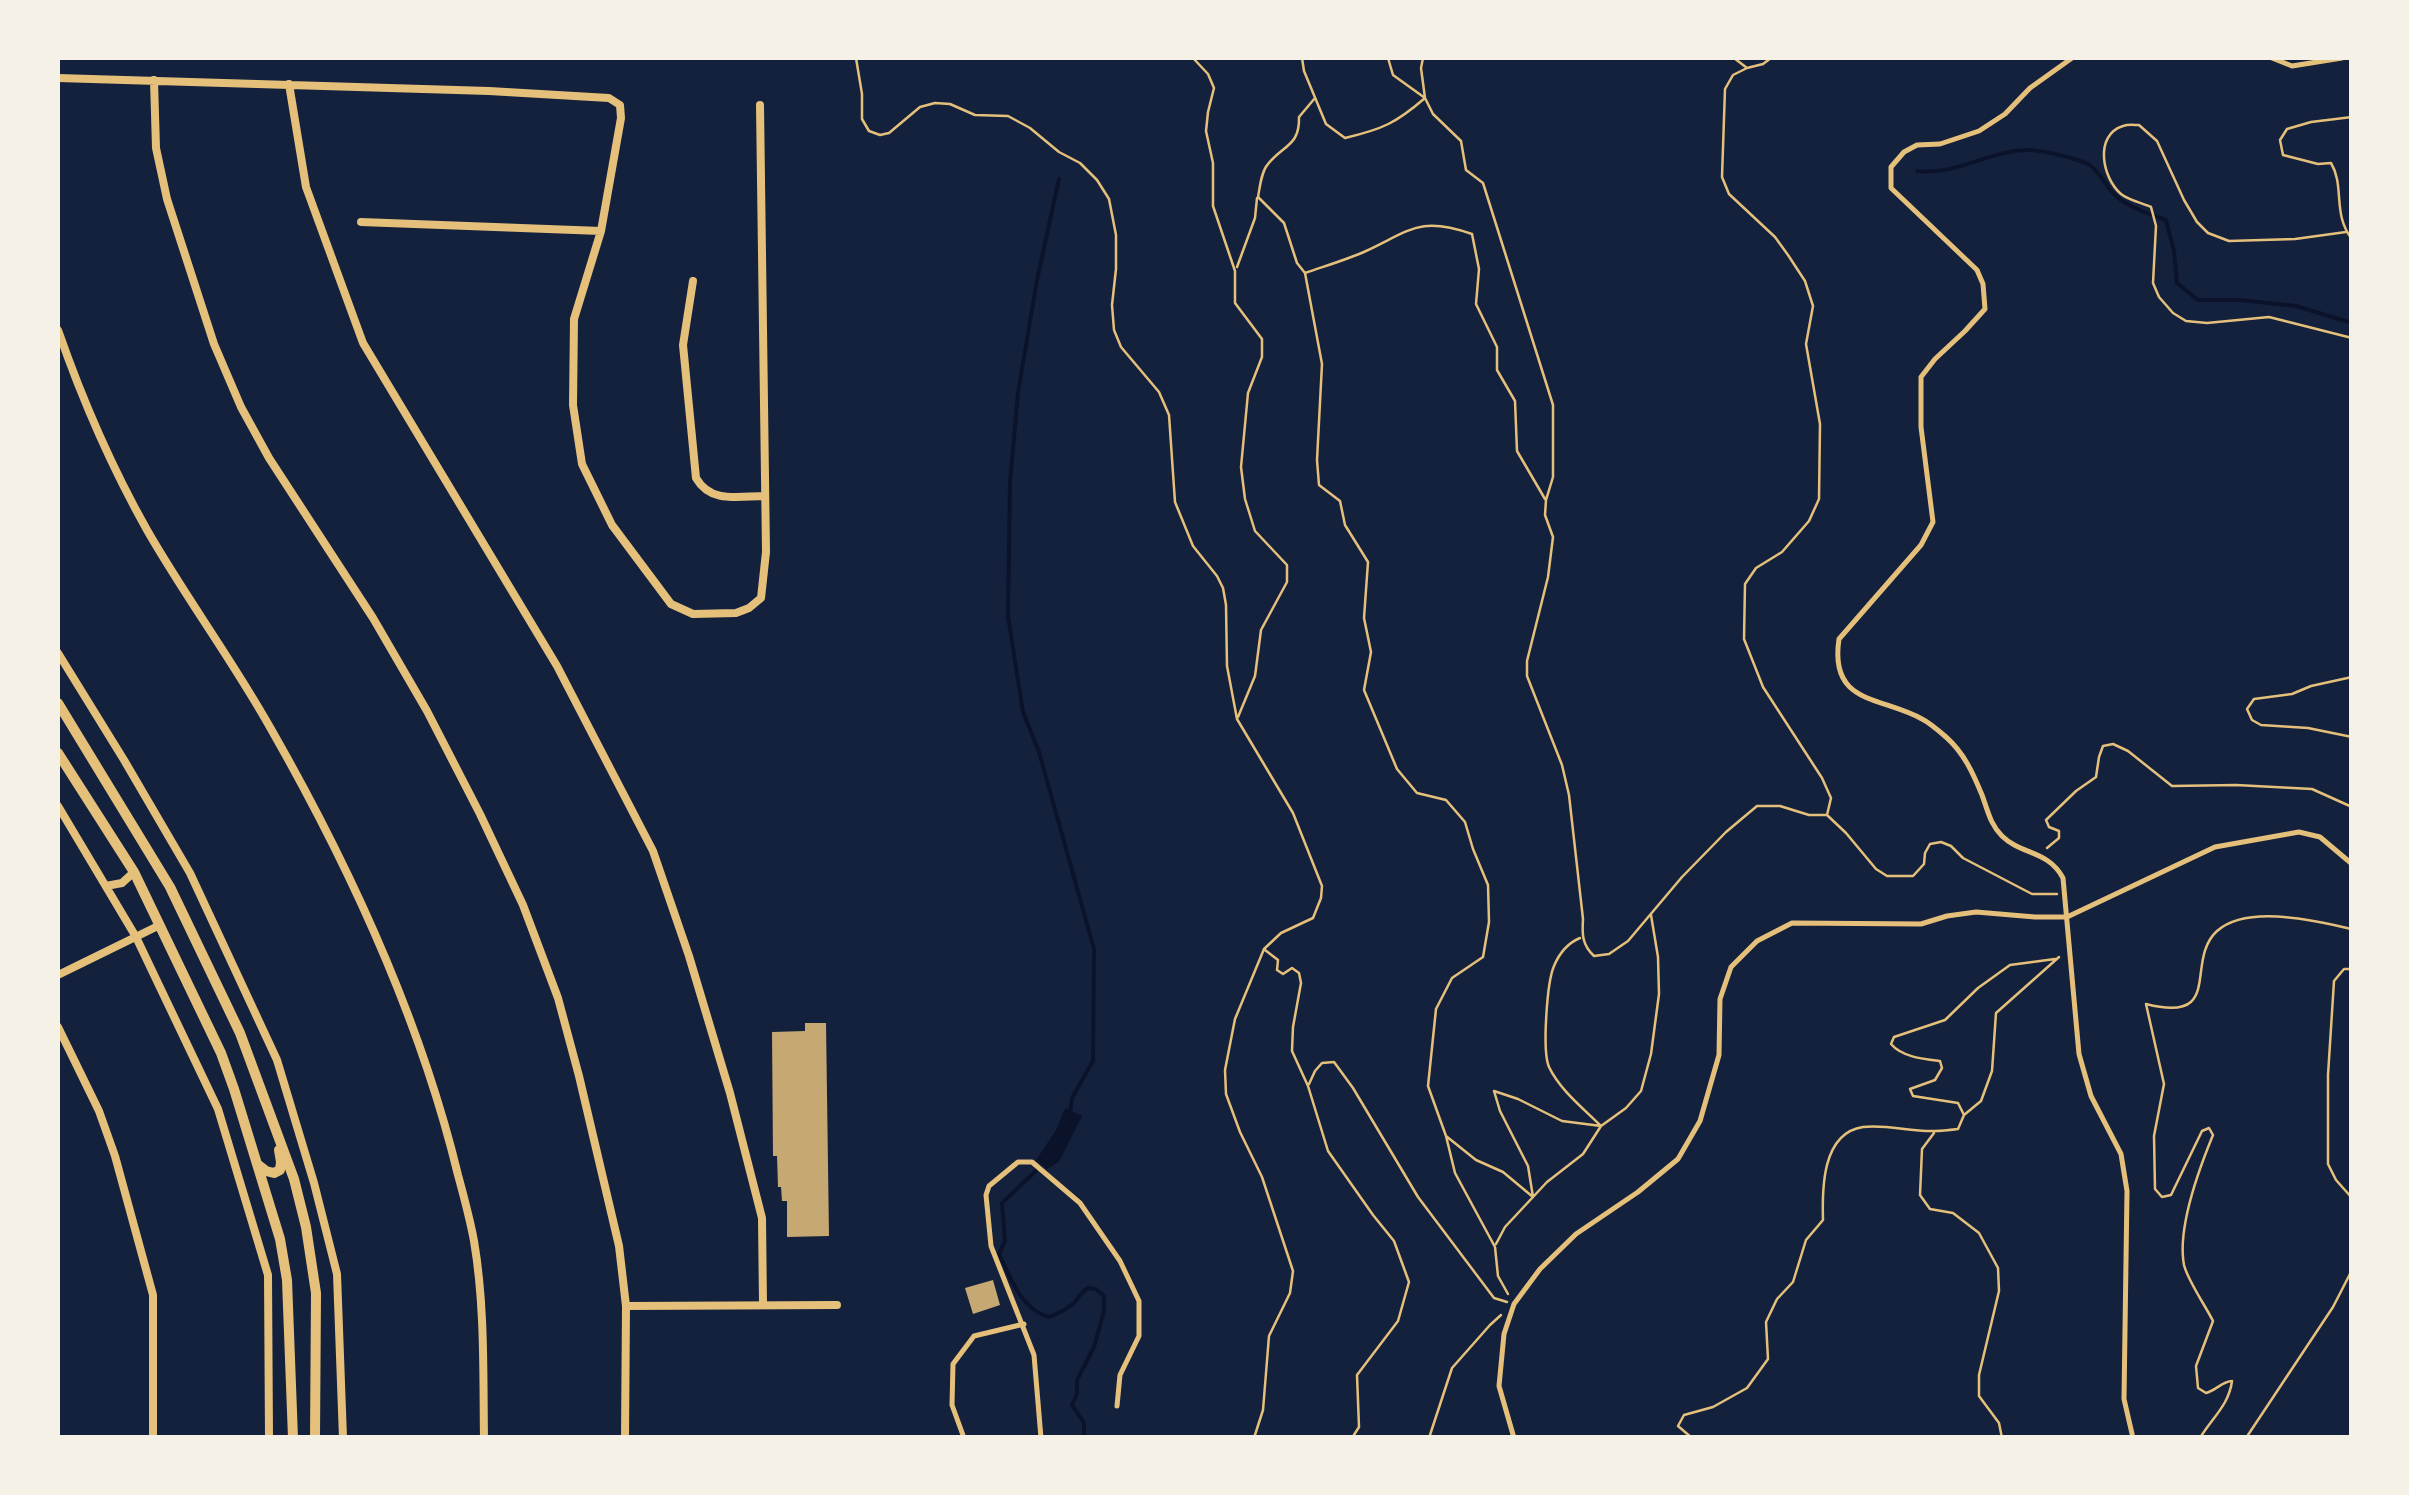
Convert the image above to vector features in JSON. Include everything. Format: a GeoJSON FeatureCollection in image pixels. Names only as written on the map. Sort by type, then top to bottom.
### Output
{"type":"FeatureCollection","features":[{"type":"Feature","properties":{"kind":"main road"},"geometry":{"type":"LineString","coordinates":[[58,703],[170,887],[240,1033],[272,1115],[294,1179],[313,1266],[316,1438]]}},
{"type":"Feature","properties":{"kind":"main road"},"geometry":{"type":"LineString","coordinates":[[58,753],[134,872],[221,1053],[258,1164],[288,1280],[294,1438]]}},
{"type":"Feature","properties":{"kind":"main road"},"geometry":{"type":"LineString","coordinates":[[258,1164],[274,1174],[280,1170],[272,1115]]}},
{"type":"Feature","properties":{"kind":"street"},"geometry":{"type":"LineString","coordinates":[[2072,58],[2030,88],[2005,114],[1979,130],[1940,144],[1917,145],[1904,152],[1892,166],[1892,188],[1977,270],[1983,284],[1984,309],[1921,377],[1920,427],[1932,522],[1920,545],[1839,640],[1837,655],[1846,684],[1867,700],[1920,718],[1948,738],[1968,762],[1991,825],[2006,841],[2047,859],[2063,878],[2079,1054],[2091,1096],[2121,1154],[2127,1191],[2124,1399],[2132,1438]]}},
{"type":"Feature","properties":{"kind":"street"},"geometry":{"type":"LineString","coordinates":[[2272,58],[2292,66],[2342,58]]}},
{"type":"Feature","properties":{"kind":"street"},"geometry":{"type":"LineString","coordinates":[[58,78],[489,91],[609,98],[620,105],[602,232],[574,319],[573,405],[582,464],[612,526],[671,604],[693,614],[736,613],[761,598],[766,496],[760,105]]}},
{"type":"Feature","properties":{"kind":"street"},"geometry":{"type":"LineString","coordinates":[[154,80],[156,148],[167,200],[214,344],[241,407],[268,458],[373,618],[427,711],[523,905],[558,998],[619,1246],[626,1306],[625,1438]]}},
{"type":"Feature","properties":{"kind":"street"},"geometry":{"type":"LineString","coordinates":[[290,84],[306,187],[363,343],[558,666],[653,852],[730,1093],[762,1218],[763,1305]]}},
{"type":"Feature","properties":{"kind":"street"},"geometry":{"type":"LineString","coordinates":[[360,222],[602,232]]}},
{"type":"Feature","properties":{"kind":"street"},"geometry":{"type":"LineString","coordinates":[[692,281],[684,345],[696,478],[702,489],[712,495],[766,496]]}},
{"type":"Feature","properties":{"kind":"street"},"geometry":{"type":"LineString","coordinates":[[58,330],[96,428],[148,530],[271,728],[352,879],[420,1046],[474,1240],[482,1308],[484,1438]]}},
{"type":"Feature","properties":{"kind":"street"},"geometry":{"type":"LineString","coordinates":[[58,654],[190,873],[277,1060],[337,1274],[343,1438]]}},
{"type":"Feature","properties":{"kind":"street"},"geometry":{"type":"LineString","coordinates":[[58,806],[61,820],[136,937],[218,1109],[268,1275],[269,1438]]}},
{"type":"Feature","properties":{"kind":"street"},"geometry":{"type":"LineString","coordinates":[[1514,1438],[1499,1386],[1504,1334],[1514,1304],[1540,1269],[1576,1234],[1678,1159],[1700,1121],[1719,1055],[1720,999],[1730,967],[1757,941],[1792,924],[1921,924],[1976,912],[2036,918],[2067,916],[2215,847],[2299,832],[2320,837],[2352,864]]}},
{"type":"Feature","properties":{"kind":"street"},"geometry":{"type":"LineString","coordinates":[[106,886],[122,883],[134,872]]}},
{"type":"Feature","properties":{"kind":"street"},"geometry":{"type":"LineString","coordinates":[[58,975],[160,925]]}},
{"type":"Feature","properties":{"kind":"street"},"geometry":{"type":"LineString","coordinates":[[58,1027],[115,1156],[152,1295],[153,1438]]}},
{"type":"Feature","properties":{"kind":"street"},"geometry":{"type":"LineString","coordinates":[[1041,1438],[1034,1355],[991,1246],[986,1195],[989,1186],[1018,1162],[1032,1162],[1080,1203],[1120,1261],[1139,1301],[1139,1336],[1120,1374],[1117,1406]]}},
{"type":"Feature","properties":{"kind":"street"},"geometry":{"type":"LineString","coordinates":[[626,1306],[837,1305]]}},
{"type":"Feature","properties":{"kind":"street"},"geometry":{"type":"LineString","coordinates":[[964,1438],[952,1405],[953,1364],[974,1336],[1024,1324]]}},
{"type":"Feature","properties":{"kind":"path"},"geometry":{"type":"LineString","coordinates":[[856,58],[862,119],[870,131],[889,132],[920,106],[934,103],[950,104],[975,115],[1008,116],[1080,163],[1098,180],[1109,199],[1116,235],[1114,330],[1121,347],[1158,392],[1168,415],[1175,502],[1193,546],[1217,576],[1226,605],[1227,666],[1237,718],[1293,813],[1322,886],[1313,918],[1281,933],[1264,948],[1235,1019],[1225,1070],[1226,1094],[1262,1177],[1293,1271],[1290,1294],[1269,1336],[1262,1410],[1254,1438]]}},
{"type":"Feature","properties":{"kind":"path"},"geometry":{"type":"LineString","coordinates":[[1193,58],[1208,74],[1214,88],[1206,131],[1213,163],[1213,206],[1236,271],[1236,303],[1262,339],[1262,357],[1248,393],[1241,467],[1244,499],[1255,531],[1287,565],[1287,582],[1261,630],[1255,676],[1237,718]]}},
{"type":"Feature","properties":{"kind":"path"},"geometry":{"type":"LineString","coordinates":[[1302,58],[1326,124],[1345,138],[1397,121],[1425,98]]}},
{"type":"Feature","properties":{"kind":"path"},"geometry":{"type":"LineString","coordinates":[[1388,58],[1393,75],[1425,98]]}},
{"type":"Feature","properties":{"kind":"path"},"geometry":{"type":"LineString","coordinates":[[1423,58],[1425,98],[1433,114],[1461,141],[1466,170],[1484,182],[1553,405],[1553,477],[1546,500],[1553,537],[1548,577],[1526,661],[1569,795],[1582,938],[1587,950],[1594,956],[1608,954],[1628,942],[1682,876],[1756,806],[1780,806],[1809,816],[1826,815],[1887,876],[1913,876],[1924,864],[1930,844],[1940,842],[2032,894],[2065,894]]}},
{"type":"Feature","properties":{"kind":"path"},"geometry":{"type":"LineString","coordinates":[[1734,58],[1747,68]]}},
{"type":"Feature","properties":{"kind":"path"},"geometry":{"type":"LineString","coordinates":[[1772,58],[1734,74],[1724,89],[1722,176],[1729,194],[1774,237],[1805,281],[1813,306],[1806,344],[1820,424],[1819,498],[1809,521],[1782,552],[1756,568],[1745,584],[1744,639],[1763,687],[1822,778],[1831,798],[1826,815]]}},
{"type":"Feature","properties":{"kind":"path"},"geometry":{"type":"LineString","coordinates":[[1236,271],[1256,218],[1265,166],[1300,132],[1299,117],[1314,98]]}},
{"type":"Feature","properties":{"kind":"path"},"geometry":{"type":"LineString","coordinates":[[2352,118],[2286,129],[2280,140],[2283,155],[2318,164],[2331,163],[2336,172],[2338,210],[2352,239]]}},
{"type":"Feature","properties":{"kind":"path"},"geometry":{"type":"LineString","coordinates":[[2346,232],[2296,239],[2229,240],[2208,233],[2184,200],[2157,140],[2139,125],[2121,126],[2110,135],[2102,159],[2104,169],[2121,194],[2151,207],[2156,226],[2153,284],[2173,313],[2186,321],[2207,323],[2269,317],[2352,338]]}},
{"type":"Feature","properties":{"kind":"path"},"geometry":{"type":"LineString","coordinates":[[1258,197],[1284,222],[1305,273],[1322,364],[1319,486],[1340,502],[1345,526],[1368,562],[1364,618],[1371,652],[1364,690],[1397,769],[1417,793],[1446,800],[1466,822],[1488,885],[1489,922],[1484,957],[1452,978],[1436,1009],[1428,1086],[1454,1172],[1494,1247],[1498,1276],[1514,1304]]}},
{"type":"Feature","properties":{"kind":"path"},"geometry":{"type":"LineString","coordinates":[[1305,273],[1368,250],[1405,229],[1449,226],[1472,234],[1479,269],[1476,304],[1497,347],[1497,370],[1516,401],[1517,451],[1546,500]]}},
{"type":"Feature","properties":{"kind":"path"},"geometry":{"type":"LineString","coordinates":[[2352,677],[2292,694],[2254,699],[2247,709],[2252,720],[2261,725],[2308,728],[2352,737]]}},
{"type":"Feature","properties":{"kind":"path"},"geometry":{"type":"LineString","coordinates":[[2047,859],[2047,847],[2059,838],[2059,832],[2049,827],[2046,820],[2096,777],[2103,746],[2113,744],[2172,786],[2312,790],[2352,807]]}},
{"type":"Feature","properties":{"kind":"path"},"geometry":{"type":"LineString","coordinates":[[1494,1247],[1505,1227],[1546,1182],[1583,1154],[1601,1126],[1641,1091],[1659,994],[1651,914]]}},
{"type":"Feature","properties":{"kind":"path"},"geometry":{"type":"LineString","coordinates":[[2200,1438],[2232,1389],[2232,1382],[2206,1394],[2198,1388],[2196,1366],[2212,1321],[2184,1266],[2184,1239],[2194,1184],[2213,1135],[2209,1128],[2202,1131],[2170,1195],[2162,1197],[2155,1190],[2154,1136],[2164,1084],[2146,1004],[2175,1009],[2190,1003],[2199,990],[2203,960],[2214,934],[2233,920],[2260,915],[2352,930]]}},
{"type":"Feature","properties":{"kind":"path"},"geometry":{"type":"LineString","coordinates":[[1582,938],[1574,940],[1552,968],[1544,1040],[1546,1063],[1601,1126]]}},
{"type":"Feature","properties":{"kind":"path"},"geometry":{"type":"LineString","coordinates":[[1264,948],[1278,960],[1277,970],[1284,974],[1292,968],[1299,973],[1292,1051],[1308,1086],[1328,1151],[1394,1241],[1408,1282],[1398,1321],[1357,1375],[1359,1427],[1352,1438]]}},
{"type":"Feature","properties":{"kind":"path"},"geometry":{"type":"LineString","coordinates":[[1692,1438],[1678,1426],[1684,1415],[1713,1406],[1747,1388],[1768,1358],[1766,1322],[1777,1299],[1793,1282],[1806,1240],[1823,1220],[1822,1187],[1828,1158],[1843,1136],[1860,1127],[1935,1132],[1958,1129],[1964,1115],[1981,1101],[1992,1071],[1996,1013],[2056,959],[2010,964],[1945,1020],[1894,1037],[1890,1044],[1894,1049],[1916,1058],[1940,1061],[1942,1068],[1935,1080],[1910,1089],[1913,1096],[1958,1103],[1964,1115]]}},
{"type":"Feature","properties":{"kind":"path"},"geometry":{"type":"LineString","coordinates":[[2352,969],[2344,969],[2334,981],[2328,1164],[2352,1198]]}},
{"type":"Feature","properties":{"kind":"path"},"geometry":{"type":"LineString","coordinates":[[1308,1086],[1322,1063],[1334,1062],[1418,1197],[1494,1298],[1514,1304]]}},
{"type":"Feature","properties":{"kind":"path"},"geometry":{"type":"LineString","coordinates":[[1532,1197],[1528,1166],[1494,1091],[1562,1121],[1601,1126]]}},
{"type":"Feature","properties":{"kind":"path"},"geometry":{"type":"LineString","coordinates":[[1935,1132],[1922,1150],[1920,1195],[1930,1210],[1953,1213],[1979,1233],[1998,1268],[1999,1291],[1979,1375],[1979,1396],[1999,1423],[2002,1438]]}},
{"type":"Feature","properties":{"kind":"path"},"geometry":{"type":"LineString","coordinates":[[1446,1136],[1476,1160],[1503,1172],[1532,1197]]}},
{"type":"Feature","properties":{"kind":"path"},"geometry":{"type":"LineString","coordinates":[[2246,1438],[2333,1307],[2352,1270]]}},
{"type":"Feature","properties":{"kind":"path"},"geometry":{"type":"LineString","coordinates":[[1428,1438],[1452,1368],[1514,1304]]}},
{"type":"Feature","properties":{"kind":"water"},"geometry":{"type":"Polygon","coordinates":[[[1065,1108],[1082,1116],[1059,1162],[1047,1169],[1036,1160],[1065,1108]]]}},
{"type":"Feature","properties":{"kind":"building"},"geometry":{"type":"Polygon","coordinates":[[[805,1023],[826,1023],[829,1236],[787,1237],[787,1201],[782,1201],[777,1156],[773,1156],[772,1032],[805,1031],[805,1023]]]}},
{"type":"Feature","properties":{"kind":"building"},"geometry":{"type":"Polygon","coordinates":[[[993,1280],[1000,1305],[973,1314],[965,1288],[993,1280]]]}},
{"type":"Feature","properties":{"kind":"waterway"},"geometry":{"type":"LineString","coordinates":[[1917,171],[1946,170],[2016,151],[2037,151],[2080,161],[2095,169],[2121,200],[2166,220],[2177,283],[2198,300],[2296,306],[2352,323]]}},
{"type":"Feature","properties":{"kind":"waterway"},"geometry":{"type":"LineString","coordinates":[[1059,179],[1018,393],[1010,482],[1008,616],[1023,712],[1039,752],[1094,949],[1093,1061],[1072,1098],[1070,1112]]}},
{"type":"Feature","properties":{"kind":"waterway"},"geometry":{"type":"LineString","coordinates":[[1040,1167],[1002,1203],[1005,1241],[999,1254],[1024,1300],[1039,1313],[1049,1317],[1062,1311],[1088,1288],[1104,1296],[1094,1347],[1077,1380],[1072,1405],[1084,1423],[1084,1438]]}}]}
